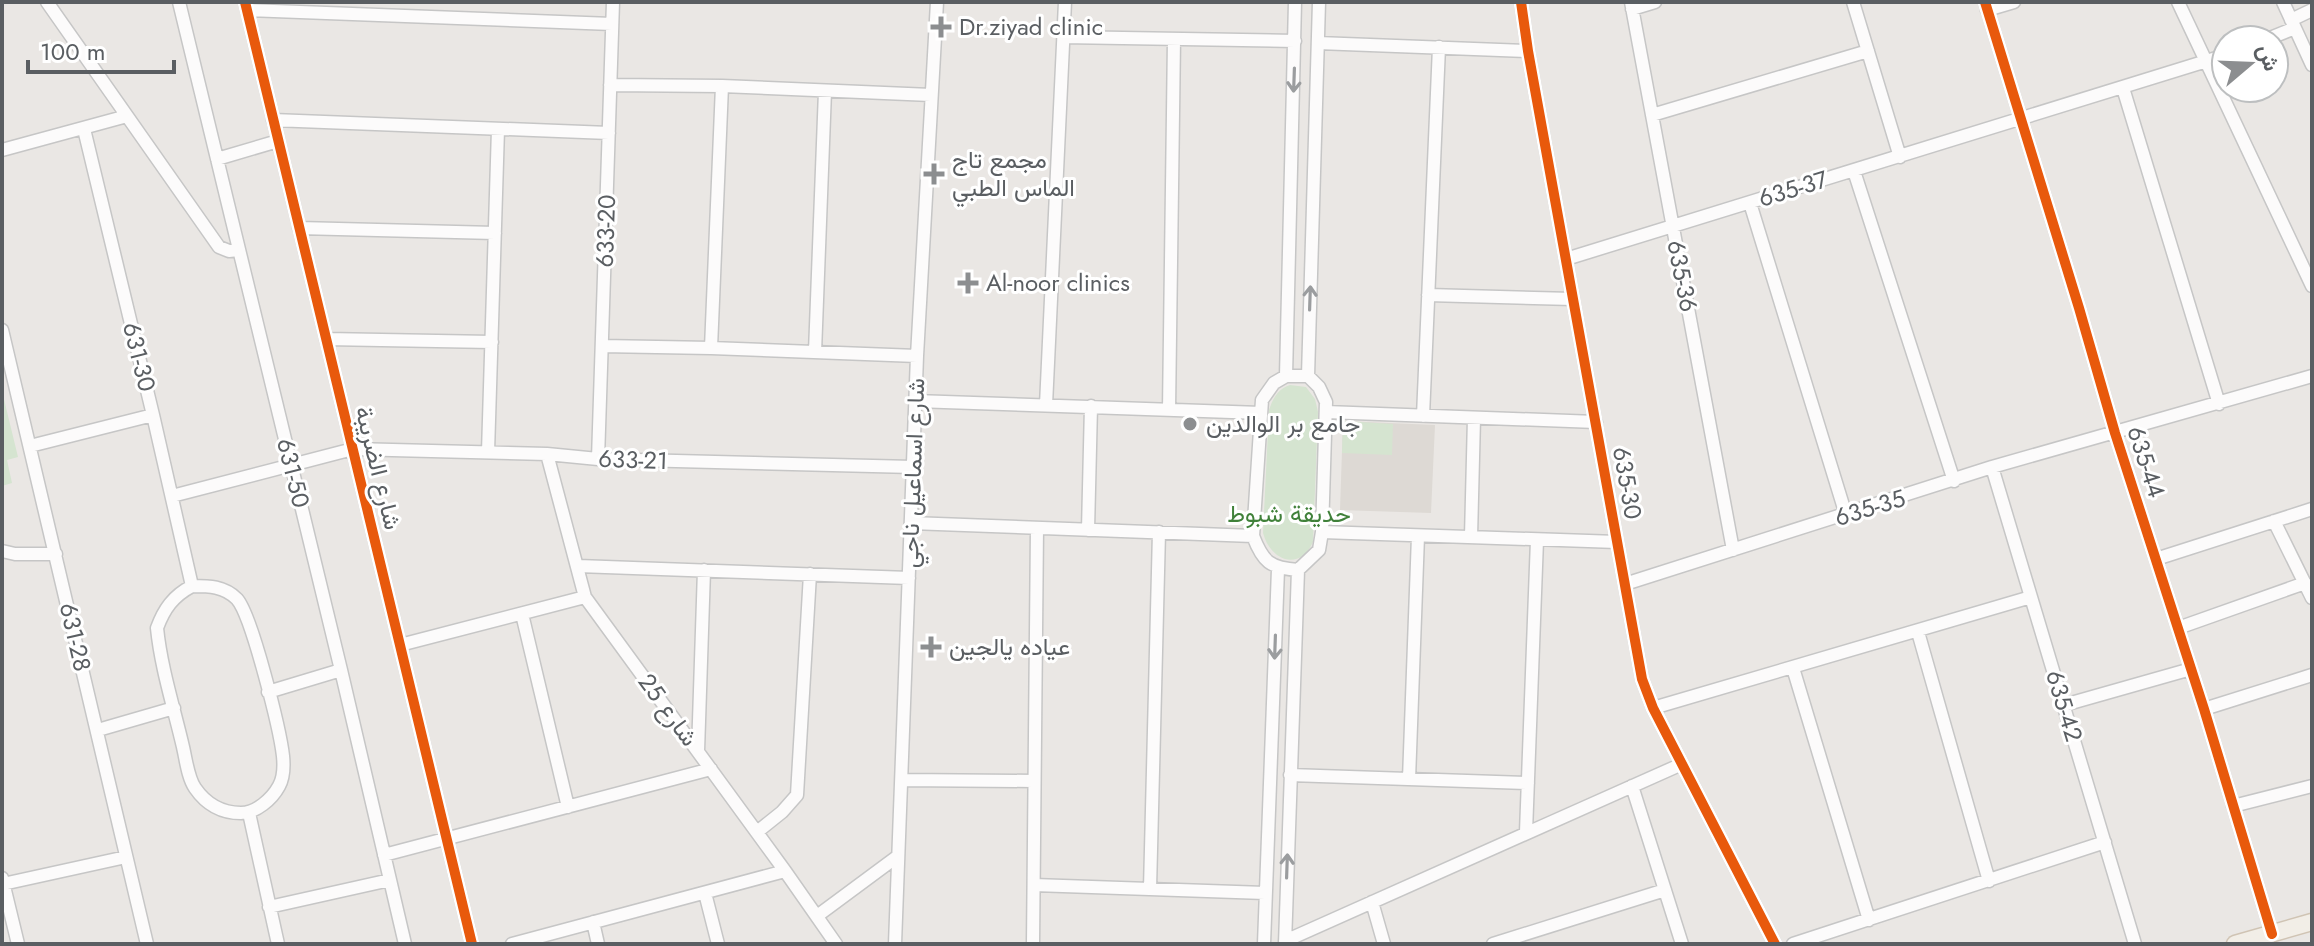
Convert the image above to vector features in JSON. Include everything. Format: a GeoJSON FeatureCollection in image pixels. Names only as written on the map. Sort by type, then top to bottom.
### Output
{"type":"FeatureCollection","features":[{"type":"Feature","properties":{"kind":"main road"},"geometry":{"type":"LineString","coordinates":[[2235,944],[2312,922]]}},
{"type":"Feature","properties":{"kind":"street"},"geometry":{"type":"LineString","coordinates":[[47,2],[219,247],[238,250]]}},
{"type":"Feature","properties":{"kind":"street","name":"631-50"},"geometry":{"type":"LineString","coordinates":[[179,2],[405,944]]}},
{"type":"Feature","properties":{"kind":"street","name":"633-20"},"geometry":{"type":"LineString","coordinates":[[598,459],[613,2]]}},
{"type":"Feature","properties":{"kind":"street","name":"شارع اسماعيل ناجي"},"geometry":{"type":"LineString","coordinates":[[895,944],[917,356],[937,2]]}},
{"type":"Feature","properties":{"kind":"street"},"geometry":{"type":"LineString","coordinates":[[1046,405],[1065,2]]}},
{"type":"Feature","properties":{"kind":"street"},"geometry":{"type":"LineString","coordinates":[[1286,376],[1295,2]]}},
{"type":"Feature","properties":{"kind":"street"},"geometry":{"type":"LineString","coordinates":[[1308,376],[1319,2]]}},
{"type":"Feature","properties":{"kind":"street","name":"635-30"},"geometry":{"type":"LineString","coordinates":[[1521,2],[1642,679],[1653,708],[1775,944]]}},
{"type":"Feature","properties":{"kind":"street"},"geometry":{"type":"LineString","coordinates":[[1631,6],[1655,2]]}},
{"type":"Feature","properties":{"kind":"street"},"geometry":{"type":"LineString","coordinates":[[1853,2],[1900,157]]}},
{"type":"Feature","properties":{"kind":"street"},"geometry":{"type":"LineString","coordinates":[[1986,6],[2014,2]]}},
{"type":"Feature","properties":{"kind":"street"},"geometry":{"type":"LineString","coordinates":[[2178,2],[2312,286]]}},
{"type":"Feature","properties":{"kind":"street"},"geometry":{"type":"LineString","coordinates":[[2283,2],[2312,65]]}},
{"type":"Feature","properties":{"kind":"street"},"geometry":{"type":"LineString","coordinates":[[246,6],[612,24]]}},
{"type":"Feature","properties":{"kind":"street","name":"شارع الضريبة"},"geometry":{"type":"LineString","coordinates":[[246,6],[472,944]]}},
{"type":"Feature","properties":{"kind":"street","name":"635-36"},"geometry":{"type":"LineString","coordinates":[[1631,6],[1733,550]]}},
{"type":"Feature","properties":{"kind":"street","name":"635-44"},"geometry":{"type":"LineString","coordinates":[[1986,6],[2115,433],[2272,934]]}},
{"type":"Feature","properties":{"kind":"street"},"geometry":{"type":"LineString","coordinates":[[2290,26],[2312,10]]}},
{"type":"Feature","properties":{"kind":"street"},"geometry":{"type":"LineString","coordinates":[[1063,37],[1295,41]]}},
{"type":"Feature","properties":{"kind":"street"},"geometry":{"type":"LineString","coordinates":[[1169,410],[1174,39]]}},
{"type":"Feature","properties":{"kind":"street"},"geometry":{"type":"LineString","coordinates":[[1318,43],[1528,51]]}},
{"type":"Feature","properties":{"kind":"street"},"geometry":{"type":"LineString","coordinates":[[1423,416],[1439,47]]}},
{"type":"Feature","properties":{"kind":"street"},"geometry":{"type":"LineString","coordinates":[[1652,115],[1868,51]]}},
{"type":"Feature","properties":{"kind":"street","name":"635-37"},"geometry":{"type":"LineString","coordinates":[[1566,259],[2210,61]]}},
{"type":"Feature","properties":{"kind":"street"},"geometry":{"type":"LineString","coordinates":[[610,85],[722,86],[931,95]]}},
{"type":"Feature","properties":{"kind":"street"},"geometry":{"type":"LineString","coordinates":[[711,348],[722,86]]}},
{"type":"Feature","properties":{"kind":"street"},"geometry":{"type":"LineString","coordinates":[[2123,88],[2219,404]]}},
{"type":"Feature","properties":{"kind":"street"},"geometry":{"type":"LineString","coordinates":[[815,352],[825,91]]}},
{"type":"Feature","properties":{"kind":"street"},"geometry":{"type":"LineString","coordinates":[[2,150],[127,116]]}},
{"type":"Feature","properties":{"kind":"street"},"geometry":{"type":"LineString","coordinates":[[273,120],[609,133]]}},
{"type":"Feature","properties":{"kind":"street","name":"631-30"},"geometry":{"type":"LineString","coordinates":[[84,129],[192,586]]}},
{"type":"Feature","properties":{"kind":"street"},"geometry":{"type":"LineString","coordinates":[[488,452],[498,129]]}},
{"type":"Feature","properties":{"kind":"street"},"geometry":{"type":"LineString","coordinates":[[217,159],[278,141]]}},
{"type":"Feature","properties":{"kind":"street"},"geometry":{"type":"LineString","coordinates":[[1854,171],[1954,481]]}},
{"type":"Feature","properties":{"kind":"street"},"geometry":{"type":"LineString","coordinates":[[1750,203],[1846,515]]}},
{"type":"Feature","properties":{"kind":"street"},"geometry":{"type":"LineString","coordinates":[[299,228],[495,233]]}},
{"type":"Feature","properties":{"kind":"street"},"geometry":{"type":"LineString","coordinates":[[1428,295],[1573,299]]}},
{"type":"Feature","properties":{"kind":"street","name":"631-28"},"geometry":{"type":"LineString","coordinates":[[3,336],[147,944]]}},
{"type":"Feature","properties":{"kind":"street"},"geometry":{"type":"LineString","coordinates":[[326,339],[492,342]]}},
{"type":"Feature","properties":{"kind":"street"},"geometry":{"type":"LineString","coordinates":[[602,346],[917,356]]}},
{"type":"Feature","properties":{"kind":"street"},"geometry":{"type":"LineString","coordinates":[[1298,570],[1278,569],[1268,563],[1259,552],[1253,536],[1262,400],[1274,383],[1286,376],[1308,376],[1319,387],[1326,402],[1326,412],[1319,550],[1298,570],[1285,942],[1682,764]]}},
{"type":"Feature","properties":{"kind":"street","name":"635-35"},"geometry":{"type":"LineString","coordinates":[[1625,584],[1992,467],[2312,376]]}},
{"type":"Feature","properties":{"kind":"street"},"geometry":{"type":"LineString","coordinates":[[915,401],[1261,413]]}},
{"type":"Feature","properties":{"kind":"street"},"geometry":{"type":"LineString","coordinates":[[1088,530],[1091,406]]}},
{"type":"Feature","properties":{"kind":"street"},"geometry":{"type":"LineString","coordinates":[[1326,412],[1596,422]]}},
{"type":"Feature","properties":{"kind":"street"},"geometry":{"type":"LineString","coordinates":[[30,446],[153,415]]}},
{"type":"Feature","properties":{"kind":"street"},"geometry":{"type":"LineString","coordinates":[[1471,537],[1474,418]]}},
{"type":"Feature","properties":{"kind":"street","name":"633-21"},"geometry":{"type":"LineString","coordinates":[[172,496],[353,449],[913,467]]}},
{"type":"Feature","properties":{"kind":"street","name":"شارع 25"},"geometry":{"type":"LineString","coordinates":[[547,454],[585,597],[836,944]]}},
{"type":"Feature","properties":{"kind":"street","name":"635-42"},"geometry":{"type":"LineString","coordinates":[[1992,467],[2135,944]]}},
{"type":"Feature","properties":{"kind":"street"},"geometry":{"type":"LineString","coordinates":[[2156,559],[2312,509]]}},
{"type":"Feature","properties":{"kind":"street"},"geometry":{"type":"LineString","coordinates":[[2274,521],[2312,598]]}},
{"type":"Feature","properties":{"kind":"street"},"geometry":{"type":"LineString","coordinates":[[911,523],[1253,536]]}},
{"type":"Feature","properties":{"kind":"street"},"geometry":{"type":"LineString","coordinates":[[1033,944],[1037,528]]}},
{"type":"Feature","properties":{"kind":"street"},"geometry":{"type":"LineString","coordinates":[[1150,889],[1159,532]]}},
{"type":"Feature","properties":{"kind":"street"},"geometry":{"type":"LineString","coordinates":[[1322,532],[1617,542]]}},
{"type":"Feature","properties":{"kind":"street"},"geometry":{"type":"LineString","coordinates":[[1409,779],[1418,536]]}},
{"type":"Feature","properties":{"kind":"street"},"geometry":{"type":"LineString","coordinates":[[1526,832],[1537,540]]}},
{"type":"Feature","properties":{"kind":"street"},"geometry":{"type":"LineString","coordinates":[[2,551],[56,554]]}},
{"type":"Feature","properties":{"kind":"street"},"geometry":{"type":"LineString","coordinates":[[578,566],[909,578]]}},
{"type":"Feature","properties":{"kind":"street"},"geometry":{"type":"LineString","coordinates":[[1264,944],[1278,569]]}},
{"type":"Feature","properties":{"kind":"street"},"geometry":{"type":"LineString","coordinates":[[698,752],[704,570]]}},
{"type":"Feature","properties":{"kind":"street"},"geometry":{"type":"LineString","coordinates":[[757,832],[797,795],[810,574]]}},
{"type":"Feature","properties":{"kind":"street"},"geometry":{"type":"LineString","coordinates":[[2178,628],[2305,583]]}},
{"type":"Feature","properties":{"kind":"street"},"geometry":{"type":"LineString","coordinates":[[192,586],[212,586],[229,592],[242,605],[268,692],[284,773],[279,786],[262,805],[249,813],[226,812],[216,808],[193,786],[157,628],[166,608],[180,593],[192,586]]}},
{"type":"Feature","properties":{"kind":"street"},"geometry":{"type":"LineString","coordinates":[[400,645],[585,597]]}},
{"type":"Feature","properties":{"kind":"street"},"geometry":{"type":"LineString","coordinates":[[1653,708],[2031,597]]}},
{"type":"Feature","properties":{"kind":"street"},"geometry":{"type":"LineString","coordinates":[[522,614],[568,807]]}},
{"type":"Feature","properties":{"kind":"street"},"geometry":{"type":"LineString","coordinates":[[1918,632],[1989,881]]}},
{"type":"Feature","properties":{"kind":"street"},"geometry":{"type":"LineString","coordinates":[[1793,668],[1869,920]]}},
{"type":"Feature","properties":{"kind":"street"},"geometry":{"type":"LineString","coordinates":[[2064,705],[2191,669]]}},
{"type":"Feature","properties":{"kind":"street"},"geometry":{"type":"LineString","coordinates":[[268,692],[341,670]]}},
{"type":"Feature","properties":{"kind":"street"},"geometry":{"type":"LineString","coordinates":[[2204,709],[2312,675]]}},
{"type":"Feature","properties":{"kind":"street"},"geometry":{"type":"LineString","coordinates":[[98,730],[174,708]]}},
{"type":"Feature","properties":{"kind":"street"},"geometry":{"type":"LineString","coordinates":[[384,855],[711,769]]}},
{"type":"Feature","properties":{"kind":"street"},"geometry":{"type":"LineString","coordinates":[[1290,775],[1528,783]]}},
{"type":"Feature","properties":{"kind":"street"},"geometry":{"type":"LineString","coordinates":[[902,780],[1034,781]]}},
{"type":"Feature","properties":{"kind":"street"},"geometry":{"type":"LineString","coordinates":[[1632,786],[1682,944]]}},
{"type":"Feature","properties":{"kind":"street"},"geometry":{"type":"LineString","coordinates":[[2233,806],[2312,786]]}},
{"type":"Feature","properties":{"kind":"street"},"geometry":{"type":"LineString","coordinates":[[249,813],[278,944]]}},
{"type":"Feature","properties":{"kind":"street"},"geometry":{"type":"LineString","coordinates":[[1793,944],[2105,842]]}},
{"type":"Feature","properties":{"kind":"street"},"geometry":{"type":"LineString","coordinates":[[817,916],[898,856]]}},
{"type":"Feature","properties":{"kind":"street"},"geometry":{"type":"LineString","coordinates":[[18,944],[3,881],[126,857]]}},
{"type":"Feature","properties":{"kind":"street"},"geometry":{"type":"LineString","coordinates":[[512,944],[785,871]]}},
{"type":"Feature","properties":{"kind":"street"},"geometry":{"type":"LineString","coordinates":[[269,907],[390,880]]}},
{"type":"Feature","properties":{"kind":"street"},"geometry":{"type":"LineString","coordinates":[[1034,885],[1265,893]]}},
{"type":"Feature","properties":{"kind":"street"},"geometry":{"type":"LineString","coordinates":[[1493,944],[1665,890]]}},
{"type":"Feature","properties":{"kind":"street"},"geometry":{"type":"LineString","coordinates":[[705,893],[718,944]]}},
{"type":"Feature","properties":{"kind":"street"},"geometry":{"type":"LineString","coordinates":[[1372,902],[1384,944]]}},
{"type":"Feature","properties":{"kind":"street"},"geometry":{"type":"LineString","coordinates":[[593,922],[598,944]]}},
{"type":"Feature","properties":{"kind":"shaded area"},"geometry":{"type":"Polygon","coordinates":[[[1343,421],[1435,425],[1431,513],[1340,510],[1343,421]]]}},
{"type":"Feature","properties":{"kind":"green space","name":"حديقة شبوط"},"geometry":{"type":"Polygon","coordinates":[[[1290,385],[1306,387],[1315,399],[1318,412],[1313,542],[1301,557],[1294,560],[1272,551],[1263,533],[1269,410],[1276,394],[1290,385]]]}},
{"type":"Feature","properties":{"kind":"green space"},"geometry":{"type":"Polygon","coordinates":[[[2,391],[18,457],[7,460],[12,483],[2,486],[2,391]]]}},
{"type":"Feature","properties":{"kind":"green space"},"geometry":{"type":"Polygon","coordinates":[[[1343,421],[1393,424],[1392,455],[1342,453],[1343,421]]]}},
{"type":"Feature","properties":{"kind":"cycle path"},"geometry":{"type":"LineString","coordinates":[[245,2],[472,944]]}},
{"type":"Feature","properties":{"kind":"cycle path"},"geometry":{"type":"LineString","coordinates":[[1521,2],[1642,679],[1653,708],[1775,944]]}},
{"type":"Feature","properties":{"kind":"cycle path"},"geometry":{"type":"LineString","coordinates":[[1985,2],[2115,433],[2272,934]]}},
{"type":"Feature","properties":{"kind":"place","name":"Dr.ziyad clinic"},"geometry":{"type":"Point","coordinates":[941,27]}},
{"type":"Feature","properties":{"kind":"place","name":"مجمع تاج الماس الطبي"},"geometry":{"type":"Point","coordinates":[934,174]}},
{"type":"Feature","properties":{"kind":"place","name":"Al-noor clinics"},"geometry":{"type":"Point","coordinates":[968,283]}},
{"type":"Feature","properties":{"kind":"place","name":"جامع بر الوالدين"},"geometry":{"type":"Point","coordinates":[1190,424]}},
{"type":"Feature","properties":{"kind":"place","name":"عياده يالجين"},"geometry":{"type":"Point","coordinates":[931,647]}}]}
